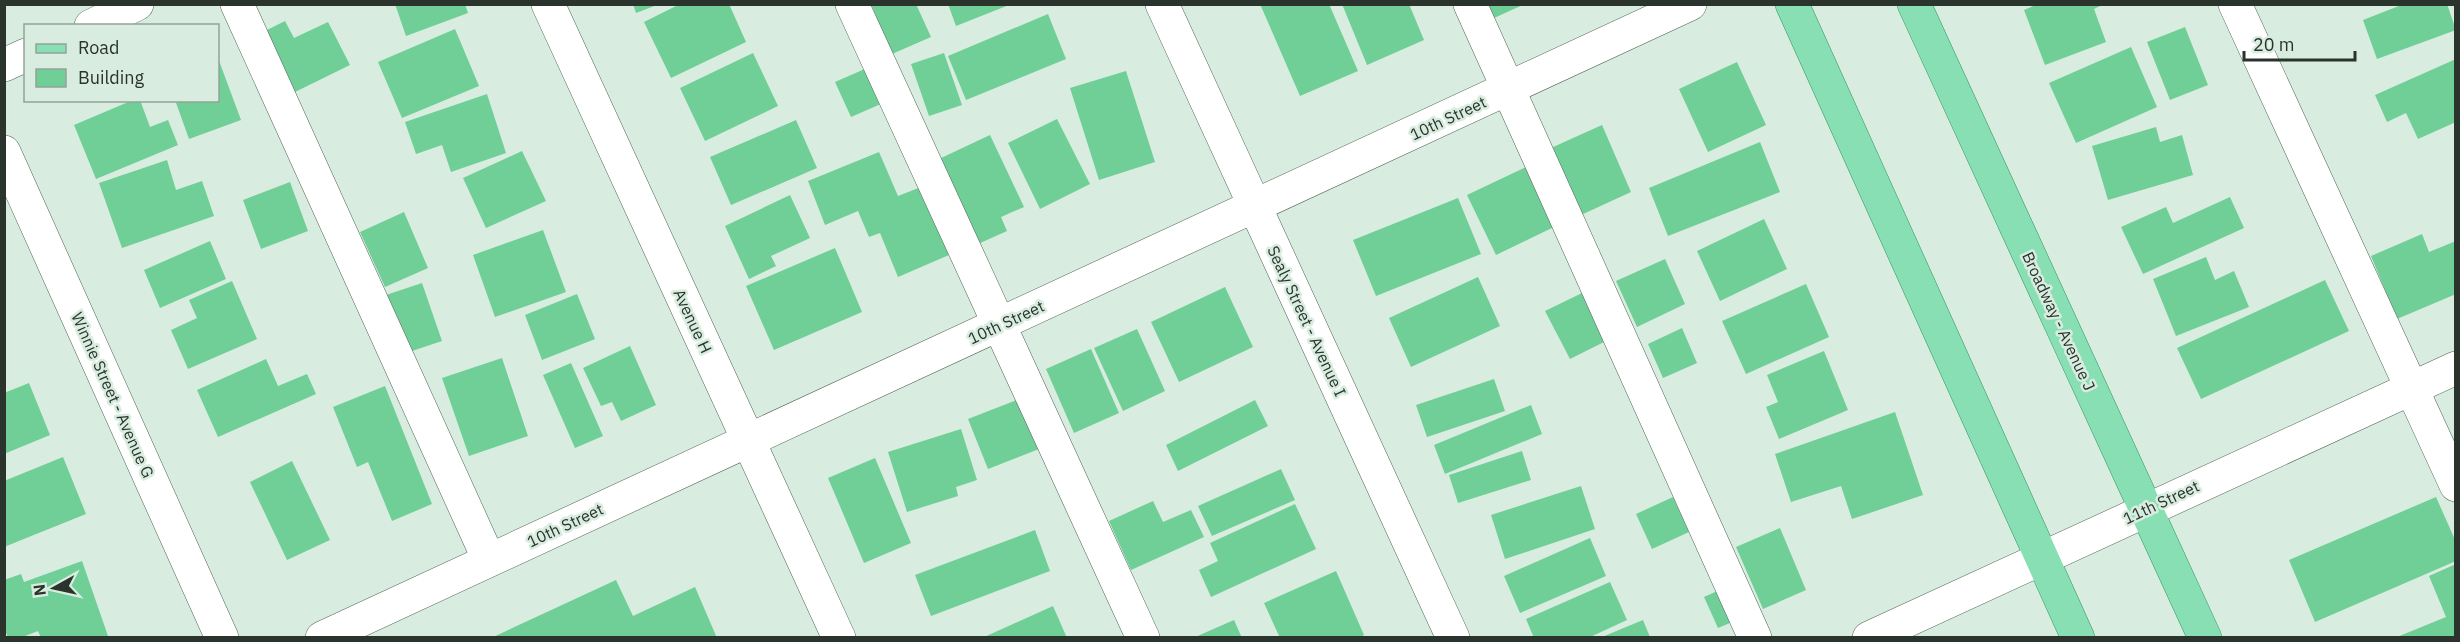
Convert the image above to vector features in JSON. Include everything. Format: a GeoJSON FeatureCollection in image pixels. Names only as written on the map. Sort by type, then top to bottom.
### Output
{"type":"FeatureCollection","features":[{"type":"Feature","properties":{"kind":"main road"},"geometry":{"type":"LineString","coordinates":[[1792,4],[2078,638]]}},
{"type":"Feature","properties":{"kind":"main road","name":"Broadway - Avenue J"},"geometry":{"type":"LineString","coordinates":[[1914,4],[2205,638]]}},
{"type":"Feature","properties":{"kind":"street"},"geometry":{"type":"LineString","coordinates":[[95,24],[137,4]]}},
{"type":"Feature","properties":{"kind":"street"},"geometry":{"type":"LineString","coordinates":[[237,4],[489,560]]}},
{"type":"Feature","properties":{"kind":"street","name":"Avenue H"},"geometry":{"type":"LineString","coordinates":[[548,4],[839,638]]}},
{"type":"Feature","properties":{"kind":"street"},"geometry":{"type":"LineString","coordinates":[[852,4],[1143,638]]}},
{"type":"Feature","properties":{"kind":"street","name":"Sealy Street - Avenue I"},"geometry":{"type":"LineString","coordinates":[[1162,4],[1453,638]]}},
{"type":"Feature","properties":{"kind":"street"},"geometry":{"type":"LineString","coordinates":[[1470,4],[1755,638]]}},
{"type":"Feature","properties":{"kind":"street","name":"10th Street"},"geometry":{"type":"LineString","coordinates":[[322,638],[747,440],[1255,208],[1690,4]]}},
{"type":"Feature","properties":{"kind":"street"},"geometry":{"type":"LineString","coordinates":[[2235,4],[2456,484]]}},
{"type":"Feature","properties":{"kind":"street"},"geometry":{"type":"LineString","coordinates":[[4,65],[24,56]]}},
{"type":"Feature","properties":{"kind":"street","name":"Winnie Street - Avenue G"},"geometry":{"type":"LineString","coordinates":[[4,152],[222,638]]}},
{"type":"Feature","properties":{"kind":"street","name":"11th Street"},"geometry":{"type":"LineString","coordinates":[[1869,638],[2456,368]]}},
{"type":"Feature","properties":{"kind":"building"},"geometry":{"type":"Polygon","coordinates":[[[395,4],[465,4],[468,13],[406,36],[395,4]]]}},
{"type":"Feature","properties":{"kind":"building"},"geometry":{"type":"Polygon","coordinates":[[[633,4],[657,4],[657,5],[636,13],[633,4]]]}},
{"type":"Feature","properties":{"kind":"building"},"geometry":{"type":"Polygon","coordinates":[[[680,4],[729,4],[746,42],[671,78],[644,22],[680,4]]]}},
{"type":"Feature","properties":{"kind":"building"},"geometry":{"type":"Polygon","coordinates":[[[871,4],[916,4],[931,37],[892,54],[871,4]]]}},
{"type":"Feature","properties":{"kind":"building"},"geometry":{"type":"Polygon","coordinates":[[[948,4],[1009,4],[1009,5],[956,26],[948,4]]]}},
{"type":"Feature","properties":{"kind":"building"},"geometry":{"type":"Polygon","coordinates":[[[1260,4],[1329,4],[1358,71],[1300,96],[1260,4]]]}},
{"type":"Feature","properties":{"kind":"building"},"geometry":{"type":"Polygon","coordinates":[[[1342,4],[1409,4],[1424,40],[1367,65],[1342,4]]]}},
{"type":"Feature","properties":{"kind":"building"},"geometry":{"type":"Polygon","coordinates":[[[1488,4],[1525,4],[1494,18],[1488,4]]]}},
{"type":"Feature","properties":{"kind":"building"},"geometry":{"type":"Polygon","coordinates":[[[2038,4],[2104,4],[2094,9],[2106,42],[2045,65],[2024,10],[2038,4]]]}},
{"type":"Feature","properties":{"kind":"building"},"geometry":{"type":"Polygon","coordinates":[[[2404,4],[2447,4],[2456,30],[2377,59],[2363,20],[2404,4]]]}},
{"type":"Feature","properties":{"kind":"building"},"geometry":{"type":"Polygon","coordinates":[[[1048,14],[1066,59],[966,100],[948,56],[1048,14]]]}},
{"type":"Feature","properties":{"kind":"building"},"geometry":{"type":"Polygon","coordinates":[[[285,21],[294,38],[328,22],[350,65],[293,93],[263,32],[285,21]]]}},
{"type":"Feature","properties":{"kind":"building"},"geometry":{"type":"Polygon","coordinates":[[[2185,27],[2208,85],[2170,100],[2147,42],[2185,27]]]}},
{"type":"Feature","properties":{"kind":"building"},"geometry":{"type":"Polygon","coordinates":[[[455,29],[479,86],[402,118],[378,62],[455,29]]]}},
{"type":"Feature","properties":{"kind":"building"},"geometry":{"type":"Polygon","coordinates":[[[2131,47],[2157,107],[2076,143],[2049,83],[2131,47]]]}},
{"type":"Feature","properties":{"kind":"building"},"geometry":{"type":"Polygon","coordinates":[[[753,53],[778,106],[705,141],[680,88],[753,53]]]}},
{"type":"Feature","properties":{"kind":"building"},"geometry":{"type":"Polygon","coordinates":[[[944,53],[962,105],[929,116],[911,64],[944,53]]]}},
{"type":"Feature","properties":{"kind":"building"},"geometry":{"type":"Polygon","coordinates":[[[2456,59],[2456,122],[2418,139],[2406,113],[2387,122],[2375,95],[2456,59]]]}},
{"type":"Feature","properties":{"kind":"building"},"geometry":{"type":"Polygon","coordinates":[[[219,61],[241,120],[189,139],[176,102],[219,102],[219,61]]]}},
{"type":"Feature","properties":{"kind":"building"},"geometry":{"type":"Polygon","coordinates":[[[1737,62],[1766,125],[1708,152],[1679,89],[1737,62]]]}},
{"type":"Feature","properties":{"kind":"building"},"geometry":{"type":"Polygon","coordinates":[[[867,68],[883,103],[851,117],[835,82],[867,68]]]}},
{"type":"Feature","properties":{"kind":"building"},"geometry":{"type":"Polygon","coordinates":[[[1126,71],[1155,162],[1099,180],[1070,88],[1126,71]]]}},
{"type":"Feature","properties":{"kind":"building"},"geometry":{"type":"Polygon","coordinates":[[[487,94],[506,153],[451,172],[442,145],[416,154],[405,122],[487,94]]]}},
{"type":"Feature","properties":{"kind":"building"},"geometry":{"type":"Polygon","coordinates":[[[128,102],[141,102],[150,127],[168,120],[178,145],[96,179],[74,125],[128,102]]]}},
{"type":"Feature","properties":{"kind":"building"},"geometry":{"type":"Polygon","coordinates":[[[1057,119],[1090,184],[1040,209],[1008,143],[1057,119]]]}},
{"type":"Feature","properties":{"kind":"building"},"geometry":{"type":"Polygon","coordinates":[[[796,120],[817,168],[731,205],[710,157],[796,120]]]}},
{"type":"Feature","properties":{"kind":"building"},"geometry":{"type":"Polygon","coordinates":[[[1602,125],[1631,192],[1581,215],[1551,148],[1602,125]]]}},
{"type":"Feature","properties":{"kind":"building"},"geometry":{"type":"Polygon","coordinates":[[[2156,127],[2160,142],[2182,135],[2193,175],[2108,200],[2092,146],[2156,127]]]}},
{"type":"Feature","properties":{"kind":"building"},"geometry":{"type":"Polygon","coordinates":[[[990,135],[1024,207],[1001,217],[1007,231],[978,244],[939,159],[990,135]]]}},
{"type":"Feature","properties":{"kind":"building"},"geometry":{"type":"Polygon","coordinates":[[[1760,142],[1780,192],[1668,236],[1649,188],[1760,142]]]}},
{"type":"Feature","properties":{"kind":"building"},"geometry":{"type":"Polygon","coordinates":[[[522,151],[546,201],[486,228],[463,178],[522,151]]]}},
{"type":"Feature","properties":{"kind":"building"},"geometry":{"type":"Polygon","coordinates":[[[879,152],[898,196],[921,187],[949,255],[898,277],[880,233],[869,237],[858,211],[825,225],[808,181],[879,152]]]}},
{"type":"Feature","properties":{"kind":"building"},"geometry":{"type":"Polygon","coordinates":[[[167,160],[176,190],[202,181],[214,216],[122,248],[99,183],[167,160]]]}},
{"type":"Feature","properties":{"kind":"building"},"geometry":{"type":"Polygon","coordinates":[[[1528,166],[1556,226],[1496,255],[1467,195],[1528,166]]]}},
{"type":"Feature","properties":{"kind":"building"},"geometry":{"type":"Polygon","coordinates":[[[290,182],[308,231],[261,249],[243,200],[290,182]]]}},
{"type":"Feature","properties":{"kind":"building"},"geometry":{"type":"Polygon","coordinates":[[[790,195],[810,238],[771,256],[776,266],[749,279],[725,226],[790,195]]]}},
{"type":"Feature","properties":{"kind":"building"},"geometry":{"type":"Polygon","coordinates":[[[2230,197],[2244,228],[2143,274],[2121,227],[2166,207],[2173,223],[2230,197]]]}},
{"type":"Feature","properties":{"kind":"building"},"geometry":{"type":"Polygon","coordinates":[[[1458,198],[1481,254],[1376,296],[1353,240],[1458,198]]]}},
{"type":"Feature","properties":{"kind":"building"},"geometry":{"type":"Polygon","coordinates":[[[404,212],[428,268],[385,287],[360,232],[404,212]]]}},
{"type":"Feature","properties":{"kind":"building"},"geometry":{"type":"Polygon","coordinates":[[[1764,219],[1787,269],[1720,301],[1697,251],[1764,219]]]}},
{"type":"Feature","properties":{"kind":"building"},"geometry":{"type":"Polygon","coordinates":[[[543,230],[566,292],[495,317],[473,255],[543,230]]]}},
{"type":"Feature","properties":{"kind":"building"},"geometry":{"type":"Polygon","coordinates":[[[2422,234],[2429,252],[2456,241],[2456,294],[2397,319],[2371,256],[2422,234]]]}},
{"type":"Feature","properties":{"kind":"building"},"geometry":{"type":"Polygon","coordinates":[[[210,241],[226,279],[160,308],[144,270],[210,241]]]}},
{"type":"Feature","properties":{"kind":"building"},"geometry":{"type":"Polygon","coordinates":[[[835,248],[862,312],[774,350],[746,286],[835,248]]]}},
{"type":"Feature","properties":{"kind":"building"},"geometry":{"type":"Polygon","coordinates":[[[2206,257],[2215,280],[2234,271],[2249,307],[2176,336],[2153,279],[2206,257]]]}},
{"type":"Feature","properties":{"kind":"building"},"geometry":{"type":"Polygon","coordinates":[[[1665,259],[1685,304],[1637,327],[1616,281],[1665,259]]]}},
{"type":"Feature","properties":{"kind":"building"},"geometry":{"type":"Polygon","coordinates":[[[1478,277],[1500,326],[1411,367],[1389,318],[1478,277]]]}},
{"type":"Feature","properties":{"kind":"building"},"geometry":{"type":"Polygon","coordinates":[[[2325,280],[2349,331],[2201,399],[2177,348],[2325,280]]]}},
{"type":"Feature","properties":{"kind":"building"},"geometry":{"type":"Polygon","coordinates":[[[232,281],[257,339],[188,369],[171,330],[197,318],[189,300],[232,281]]]}},
{"type":"Feature","properties":{"kind":"building"},"geometry":{"type":"Polygon","coordinates":[[[422,283],[442,341],[406,353],[386,295],[422,283]]]}},
{"type":"Feature","properties":{"kind":"building"},"geometry":{"type":"Polygon","coordinates":[[[1806,284],[1829,337],[1746,374],[1722,321],[1806,284]]]}},
{"type":"Feature","properties":{"kind":"building"},"geometry":{"type":"Polygon","coordinates":[[[1225,287],[1253,347],[1179,382],[1151,322],[1225,287]]]}},
{"type":"Feature","properties":{"kind":"building"},"geometry":{"type":"Polygon","coordinates":[[[1582,293],[1606,341],[1570,359],[1545,311],[1582,293]]]}},
{"type":"Feature","properties":{"kind":"building"},"geometry":{"type":"Polygon","coordinates":[[[577,294],[595,339],[542,360],[525,315],[577,294]]]}},
{"type":"Feature","properties":{"kind":"building"},"geometry":{"type":"Polygon","coordinates":[[[1682,328],[1697,363],[1663,378],[1648,344],[1682,328]]]}},
{"type":"Feature","properties":{"kind":"building"},"geometry":{"type":"Polygon","coordinates":[[[1137,329],[1165,391],[1123,411],[1094,348],[1137,329]]]}},
{"type":"Feature","properties":{"kind":"building"},"geometry":{"type":"Polygon","coordinates":[[[630,346],[656,405],[621,421],[612,402],[601,406],[583,368],[630,346]]]}},
{"type":"Feature","properties":{"kind":"building"},"geometry":{"type":"Polygon","coordinates":[[[1091,349],[1119,413],[1074,433],[1046,369],[1091,349]]]}},
{"type":"Feature","properties":{"kind":"building"},"geometry":{"type":"Polygon","coordinates":[[[1824,351],[1848,410],[1779,439],[1766,407],[1778,402],[1767,375],[1824,351]]]}},
{"type":"Feature","properties":{"kind":"building"},"geometry":{"type":"Polygon","coordinates":[[[502,358],[528,436],[469,456],[442,378],[502,358]]]}},
{"type":"Feature","properties":{"kind":"building"},"geometry":{"type":"Polygon","coordinates":[[[266,359],[278,386],[307,374],[316,394],[218,437],[197,390],[266,359]]]}},
{"type":"Feature","properties":{"kind":"building"},"geometry":{"type":"Polygon","coordinates":[[[571,363],[603,436],[575,448],[543,375],[571,363]]]}},
{"type":"Feature","properties":{"kind":"building"},"geometry":{"type":"Polygon","coordinates":[[[1494,379],[1505,411],[1427,437],[1416,405],[1494,379]]]}},
{"type":"Feature","properties":{"kind":"building"},"geometry":{"type":"Polygon","coordinates":[[[29,383],[50,435],[4,454],[4,393],[29,383]]]}},
{"type":"Feature","properties":{"kind":"building"},"geometry":{"type":"Polygon","coordinates":[[[385,386],[432,504],[392,521],[368,462],[357,467],[333,407],[385,386]]]}},
{"type":"Feature","properties":{"kind":"building"},"geometry":{"type":"Polygon","coordinates":[[[1019,399],[1039,449],[988,469],[968,419],[1019,399]]]}},
{"type":"Feature","properties":{"kind":"building"},"geometry":{"type":"Polygon","coordinates":[[[1255,400],[1268,426],[1178,471],[1166,445],[1255,400]]]}},
{"type":"Feature","properties":{"kind":"building"},"geometry":{"type":"Polygon","coordinates":[[[1531,405],[1542,434],[1445,474],[1434,445],[1531,405]]]}},
{"type":"Feature","properties":{"kind":"building"},"geometry":{"type":"Polygon","coordinates":[[[1895,412],[1923,495],[1852,519],[1841,486],[1791,502],[1775,454],[1895,412]]]}},
{"type":"Feature","properties":{"kind":"building"},"geometry":{"type":"Polygon","coordinates":[[[961,429],[977,480],[956,487],[958,496],[907,512],[888,452],[961,429]]]}},
{"type":"Feature","properties":{"kind":"building"},"geometry":{"type":"Polygon","coordinates":[[[1522,451],[1531,480],[1458,503],[1449,475],[1522,451]]]}},
{"type":"Feature","properties":{"kind":"building"},"geometry":{"type":"Polygon","coordinates":[[[63,457],[86,514],[4,547],[4,481],[63,457]]]}},
{"type":"Feature","properties":{"kind":"building"},"geometry":{"type":"Polygon","coordinates":[[[875,458],[911,543],[864,563],[828,478],[875,458]]]}},
{"type":"Feature","properties":{"kind":"building"},"geometry":{"type":"Polygon","coordinates":[[[292,461],[330,540],[287,560],[250,482],[292,461]]]}},
{"type":"Feature","properties":{"kind":"building"},"geometry":{"type":"Polygon","coordinates":[[[1281,469],[1295,500],[1212,536],[1198,506],[1281,469]]]}},
{"type":"Feature","properties":{"kind":"building"},"geometry":{"type":"Polygon","coordinates":[[[1581,486],[1595,529],[1505,559],[1491,515],[1581,486]]]}},
{"type":"Feature","properties":{"kind":"building"},"geometry":{"type":"Polygon","coordinates":[[[1673,497],[1689,532],[1652,549],[1636,514],[1673,497]]]}},
{"type":"Feature","properties":{"kind":"building"},"geometry":{"type":"Polygon","coordinates":[[[2436,497],[2456,542],[2456,561],[2315,622],[2289,560],[2436,497]]]}},
{"type":"Feature","properties":{"kind":"building"},"geometry":{"type":"Polygon","coordinates":[[[1153,501],[1163,522],[1191,510],[1204,537],[1131,570],[1109,521],[1153,501]]]}},
{"type":"Feature","properties":{"kind":"building"},"geometry":{"type":"Polygon","coordinates":[[[1295,504],[1316,549],[1211,597],[1199,570],[1218,561],[1210,543],[1295,504]]]}},
{"type":"Feature","properties":{"kind":"building"},"geometry":{"type":"Polygon","coordinates":[[[1780,528],[1806,590],[1763,609],[1736,547],[1780,528]]]}},
{"type":"Feature","properties":{"kind":"building"},"geometry":{"type":"Polygon","coordinates":[[[1035,530],[1050,571],[931,616],[915,575],[1035,530]]]}},
{"type":"Feature","properties":{"kind":"building"},"geometry":{"type":"Polygon","coordinates":[[[1590,538],[1606,576],[1520,613],[1504,576],[1590,538]]]}},
{"type":"Feature","properties":{"kind":"building"},"geometry":{"type":"Polygon","coordinates":[[[82,561],[108,636],[41,638],[38,631],[20,638],[8,638],[4,627],[4,580],[21,574],[24,582],[82,561]]]}},
{"type":"Feature","properties":{"kind":"building"},"geometry":{"type":"Polygon","coordinates":[[[2456,564],[2456,637],[2397,637],[2446,617],[2429,576],[2456,564]]]}},
{"type":"Feature","properties":{"kind":"building"},"geometry":{"type":"Polygon","coordinates":[[[1336,571],[1364,635],[1359,638],[1280,638],[1264,603],[1336,571]]]}},
{"type":"Feature","properties":{"kind":"building"},"geometry":{"type":"Polygon","coordinates":[[[616,580],[633,616],[695,587],[717,638],[491,638],[616,580]]]}},
{"type":"Feature","properties":{"kind":"building"},"geometry":{"type":"Polygon","coordinates":[[[1610,582],[1627,620],[1588,638],[1534,638],[1526,619],[1610,582]]]}},
{"type":"Feature","properties":{"kind":"building"},"geometry":{"type":"Polygon","coordinates":[[[1722,589],[1737,620],[1718,628],[1704,597],[1722,589]]]}},
{"type":"Feature","properties":{"kind":"building"},"geometry":{"type":"Polygon","coordinates":[[[1053,606],[1067,638],[982,638],[1053,606]]]}},
{"type":"Feature","properties":{"kind":"building"},"geometry":{"type":"Polygon","coordinates":[[[1234,620],[1242,638],[1193,638],[1234,620]]]}},
{"type":"Feature","properties":{"kind":"building"},"geometry":{"type":"Polygon","coordinates":[[[1643,620],[1650,637],[1602,637],[1643,620]]]}}]}
